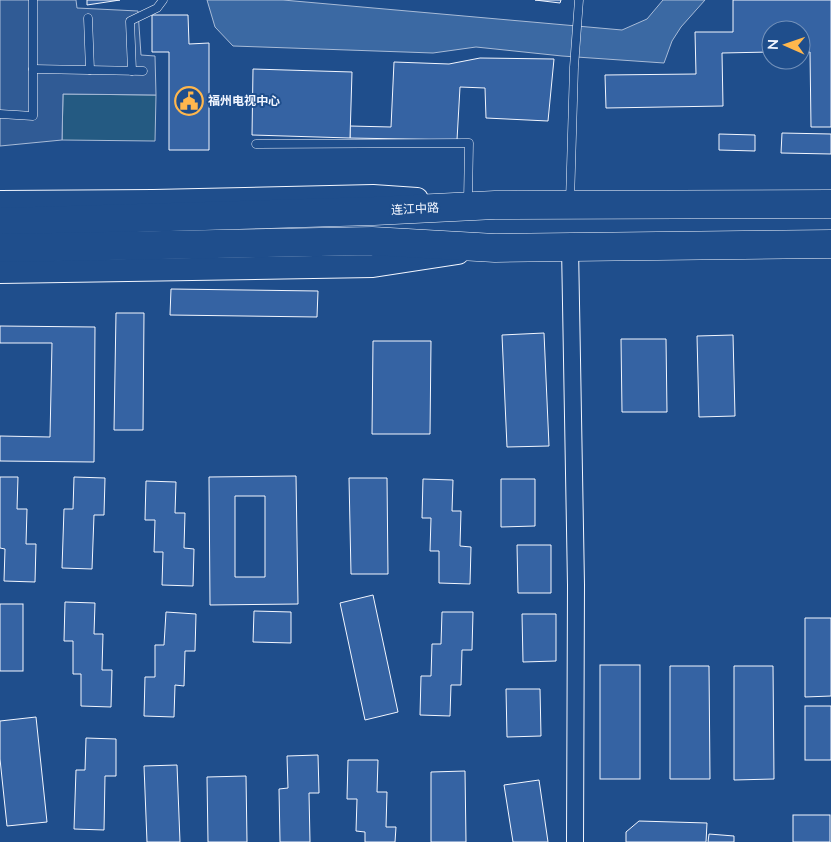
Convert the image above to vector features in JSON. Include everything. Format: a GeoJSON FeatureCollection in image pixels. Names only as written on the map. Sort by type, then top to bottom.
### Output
{"type":"FeatureCollection","features":[{"type":"Feature","properties":{"kind":"highway","name":"连江中路"},"geometry":{"type":"LineString","coordinates":[[0,222],[374,211],[495,205],[831,204]]}},
{"type":"Feature","properties":{"kind":"highway"},"geometry":{"type":"LineString","coordinates":[[0,248],[372,241],[496,248],[831,244]]}},
{"type":"Feature","properties":{"kind":"main road"},"geometry":{"type":"LineString","coordinates":[[0,202],[163,201],[373,196],[495,205]]}},
{"type":"Feature","properties":{"kind":"main road"},"geometry":{"type":"LineString","coordinates":[[0,272],[374,266],[496,248]]}},
{"type":"Feature","properties":{"kind":"street"},"geometry":{"type":"LineString","coordinates":[[570,247],[576,585],[574,842]]}},
{"type":"Feature","properties":{"kind":"lane"},"geometry":{"type":"LineString","coordinates":[[0,114],[33,116],[33,0]]}},
{"type":"Feature","properties":{"kind":"lane"},"geometry":{"type":"LineString","coordinates":[[132,71],[130,21],[157,8],[163,0]]}},
{"type":"Feature","properties":{"kind":"lane"},"geometry":{"type":"LineString","coordinates":[[569,205],[574,67],[579,0]]}},
{"type":"Feature","properties":{"kind":"lane"},"geometry":{"type":"LineString","coordinates":[[88,18],[90,70]]}},
{"type":"Feature","properties":{"kind":"lane"},"geometry":{"type":"LineString","coordinates":[[33,70],[143,71]]}},
{"type":"Feature","properties":{"kind":"lane"},"geometry":{"type":"LineString","coordinates":[[256,144],[469,143],[468,203]]}},
{"type":"Feature","properties":{"kind":"shaded area"},"geometry":{"type":"Polygon","coordinates":[[[0,0],[76,0],[77,8],[138,11],[141,55],[155,56],[156,95],[63,94],[62,140],[0,146],[0,0]]]}},
{"type":"Feature","properties":{"kind":"shaded area"},"geometry":{"type":"Polygon","coordinates":[[[207,0],[283,0],[622,30],[647,19],[663,0],[705,0],[681,27],[672,41],[664,63],[562,56],[476,47],[433,53],[233,46],[215,27],[207,0]]]}},
{"type":"Feature","properties":{"kind":"shaded area"},"geometry":{"type":"Polygon","coordinates":[[[63,94],[156,95],[155,141],[62,140],[63,94]]]}},
{"type":"Feature","properties":{"kind":"building"},"geometry":{"type":"Polygon","coordinates":[[[87,0],[120,0],[87,5],[87,0]]]}},
{"type":"Feature","properties":{"kind":"building"},"geometry":{"type":"Polygon","coordinates":[[[535,0],[561,0],[560,3],[535,0]]]}},
{"type":"Feature","properties":{"kind":"building"},"geometry":{"type":"Polygon","coordinates":[[[733,0],[831,0],[831,127],[811,127],[811,20],[761,20],[761,52],[722,53],[723,106],[606,108],[605,75],[696,74],[695,32],[733,32],[733,0]]]}},
{"type":"Feature","properties":{"kind":"building","name":"福州电视中心"},"geometry":{"type":"Polygon","coordinates":[[[152,15],[188,15],[189,44],[209,43],[209,150],[169,150],[169,52],[152,52],[152,15]]]}},
{"type":"Feature","properties":{"kind":"building"},"geometry":{"type":"Polygon","coordinates":[[[480,58],[554,59],[548,121],[486,118],[485,88],[460,87],[457,140],[350,138],[350,126],[391,127],[394,62],[449,64],[480,58]]]}},
{"type":"Feature","properties":{"kind":"building"},"geometry":{"type":"Polygon","coordinates":[[[253,69],[352,72],[350,138],[252,135],[253,69]]]}},
{"type":"Feature","properties":{"kind":"building"},"geometry":{"type":"Polygon","coordinates":[[[782,133],[831,134],[831,154],[781,153],[782,133]]]}},
{"type":"Feature","properties":{"kind":"building"},"geometry":{"type":"Polygon","coordinates":[[[719,134],[755,135],[755,151],[719,150],[719,134]]]}},
{"type":"Feature","properties":{"kind":"building"},"geometry":{"type":"Polygon","coordinates":[[[171,289],[318,291],[317,317],[170,315],[171,289]]]}},
{"type":"Feature","properties":{"kind":"building"},"geometry":{"type":"Polygon","coordinates":[[[116,313],[144,313],[143,430],[114,430],[116,313]]]}},
{"type":"Feature","properties":{"kind":"building"},"geometry":{"type":"Polygon","coordinates":[[[0,326],[95,327],[94,462],[0,461],[0,436],[50,437],[52,343],[0,343],[0,326]]]}},
{"type":"Feature","properties":{"kind":"building"},"geometry":{"type":"Polygon","coordinates":[[[544,333],[549,446],[507,447],[502,335],[544,333]]]}},
{"type":"Feature","properties":{"kind":"building"},"geometry":{"type":"Polygon","coordinates":[[[733,335],[735,416],[699,417],[697,336],[733,335]]]}},
{"type":"Feature","properties":{"kind":"building"},"geometry":{"type":"Polygon","coordinates":[[[621,339],[666,339],[667,412],[622,412],[621,339]]]}},
{"type":"Feature","properties":{"kind":"building"},"geometry":{"type":"Polygon","coordinates":[[[373,341],[431,341],[430,434],[372,434],[373,341]]]}},
{"type":"Feature","properties":{"kind":"building"},"geometry":{"type":"Polygon","coordinates":[[[296,476],[298,604],[210,605],[209,477],[296,476]],[[235,496],[235,577],[265,577],[265,496],[235,496]]]}},
{"type":"Feature","properties":{"kind":"building"},"geometry":{"type":"Polygon","coordinates":[[[0,477],[18,477],[17,509],[27,509],[26,544],[36,544],[35,582],[4,581],[5,549],[0,548],[0,477]]]}},
{"type":"Feature","properties":{"kind":"building"},"geometry":{"type":"Polygon","coordinates":[[[74,477],[105,478],[104,515],[94,515],[92,569],[62,568],[64,509],[73,509],[74,477]]]}},
{"type":"Feature","properties":{"kind":"building"},"geometry":{"type":"Polygon","coordinates":[[[349,478],[387,478],[388,574],[351,574],[349,478]]]}},
{"type":"Feature","properties":{"kind":"building"},"geometry":{"type":"Polygon","coordinates":[[[423,479],[453,480],[452,511],[461,511],[460,546],[471,547],[470,584],[439,583],[439,551],[430,551],[431,518],[422,518],[423,479]]]}},
{"type":"Feature","properties":{"kind":"building"},"geometry":{"type":"Polygon","coordinates":[[[501,479],[535,479],[535,526],[501,527],[501,479]]]}},
{"type":"Feature","properties":{"kind":"building"},"geometry":{"type":"Polygon","coordinates":[[[146,481],[176,482],[175,513],[185,513],[184,548],[194,549],[193,586],[162,585],[163,552],[154,552],[155,520],[145,520],[146,481]]]}},
{"type":"Feature","properties":{"kind":"building"},"geometry":{"type":"Polygon","coordinates":[[[517,545],[551,545],[551,593],[518,593],[517,545]]]}},
{"type":"Feature","properties":{"kind":"building"},"geometry":{"type":"Polygon","coordinates":[[[373,595],[398,712],[365,720],[340,603],[373,595]]]}},
{"type":"Feature","properties":{"kind":"building"},"geometry":{"type":"Polygon","coordinates":[[[65,602],[95,603],[94,634],[103,634],[102,670],[112,670],[111,707],[81,706],[81,674],[73,674],[73,641],[64,641],[65,602]]]}},
{"type":"Feature","properties":{"kind":"building"},"geometry":{"type":"Polygon","coordinates":[[[0,604],[23,604],[23,671],[0,671],[0,604]]]}},
{"type":"Feature","properties":{"kind":"building"},"geometry":{"type":"Polygon","coordinates":[[[254,611],[291,612],[291,643],[253,642],[254,611]]]}},
{"type":"Feature","properties":{"kind":"building"},"geometry":{"type":"Polygon","coordinates":[[[166,612],[196,614],[195,651],[185,651],[184,686],[175,685],[174,717],[144,716],[145,677],[155,677],[155,645],[164,645],[166,612]]]}},
{"type":"Feature","properties":{"kind":"building"},"geometry":{"type":"Polygon","coordinates":[[[442,612],[473,612],[472,650],[462,650],[461,685],[451,685],[450,716],[420,715],[421,676],[431,676],[432,644],[441,644],[442,612]]]}},
{"type":"Feature","properties":{"kind":"building"},"geometry":{"type":"Polygon","coordinates":[[[522,614],[556,614],[556,661],[523,662],[522,614]]]}},
{"type":"Feature","properties":{"kind":"building"},"geometry":{"type":"Polygon","coordinates":[[[805,618],[831,618],[831,696],[805,697],[805,618]]]}},
{"type":"Feature","properties":{"kind":"building"},"geometry":{"type":"Polygon","coordinates":[[[600,665],[640,665],[640,779],[600,779],[600,665]]]}},
{"type":"Feature","properties":{"kind":"building"},"geometry":{"type":"Polygon","coordinates":[[[670,666],[709,666],[710,779],[670,779],[670,666]]]}},
{"type":"Feature","properties":{"kind":"building"},"geometry":{"type":"Polygon","coordinates":[[[734,666],[773,666],[774,779],[734,780],[734,666]]]}},
{"type":"Feature","properties":{"kind":"building"},"geometry":{"type":"Polygon","coordinates":[[[506,689],[540,689],[541,736],[507,737],[506,689]]]}},
{"type":"Feature","properties":{"kind":"building"},"geometry":{"type":"Polygon","coordinates":[[[805,706],[831,706],[831,760],[805,760],[805,706]]]}},
{"type":"Feature","properties":{"kind":"building"},"geometry":{"type":"Polygon","coordinates":[[[36,717],[47,822],[7,826],[0,759],[0,721],[36,717]]]}},
{"type":"Feature","properties":{"kind":"building"},"geometry":{"type":"Polygon","coordinates":[[[86,738],[116,739],[116,776],[105,776],[104,830],[74,829],[76,770],[85,770],[86,738]]]}},
{"type":"Feature","properties":{"kind":"building"},"geometry":{"type":"Polygon","coordinates":[[[318,755],[319,793],[309,793],[310,842],[280,842],[279,789],[288,788],[287,756],[318,755]]]}},
{"type":"Feature","properties":{"kind":"building"},"geometry":{"type":"Polygon","coordinates":[[[348,760],[378,760],[377,792],[387,792],[386,827],[396,827],[395,842],[365,842],[365,832],[356,831],[357,799],[347,799],[348,760]]]}},
{"type":"Feature","properties":{"kind":"building"},"geometry":{"type":"Polygon","coordinates":[[[177,765],[180,842],[147,842],[144,766],[177,765]]]}},
{"type":"Feature","properties":{"kind":"building"},"geometry":{"type":"Polygon","coordinates":[[[465,771],[466,842],[431,842],[431,772],[465,771]]]}},
{"type":"Feature","properties":{"kind":"building"},"geometry":{"type":"Polygon","coordinates":[[[246,776],[247,842],[208,842],[207,777],[246,776]]]}},
{"type":"Feature","properties":{"kind":"building"},"geometry":{"type":"Polygon","coordinates":[[[539,780],[548,842],[513,842],[504,785],[539,780]]]}},
{"type":"Feature","properties":{"kind":"building"},"geometry":{"type":"Polygon","coordinates":[[[793,815],[830,815],[830,842],[793,842],[793,815]]]}},
{"type":"Feature","properties":{"kind":"building"},"geometry":{"type":"Polygon","coordinates":[[[639,821],[707,823],[706,842],[626,842],[626,832],[639,821]]]}},
{"type":"Feature","properties":{"kind":"building"},"geometry":{"type":"Polygon","coordinates":[[[709,834],[734,836],[734,842],[708,842],[709,834]]]}},
{"type":"Feature","properties":{"kind":"place","name":"福州电视中心"},"geometry":{"type":"Point","coordinates":[189,101]}}]}
